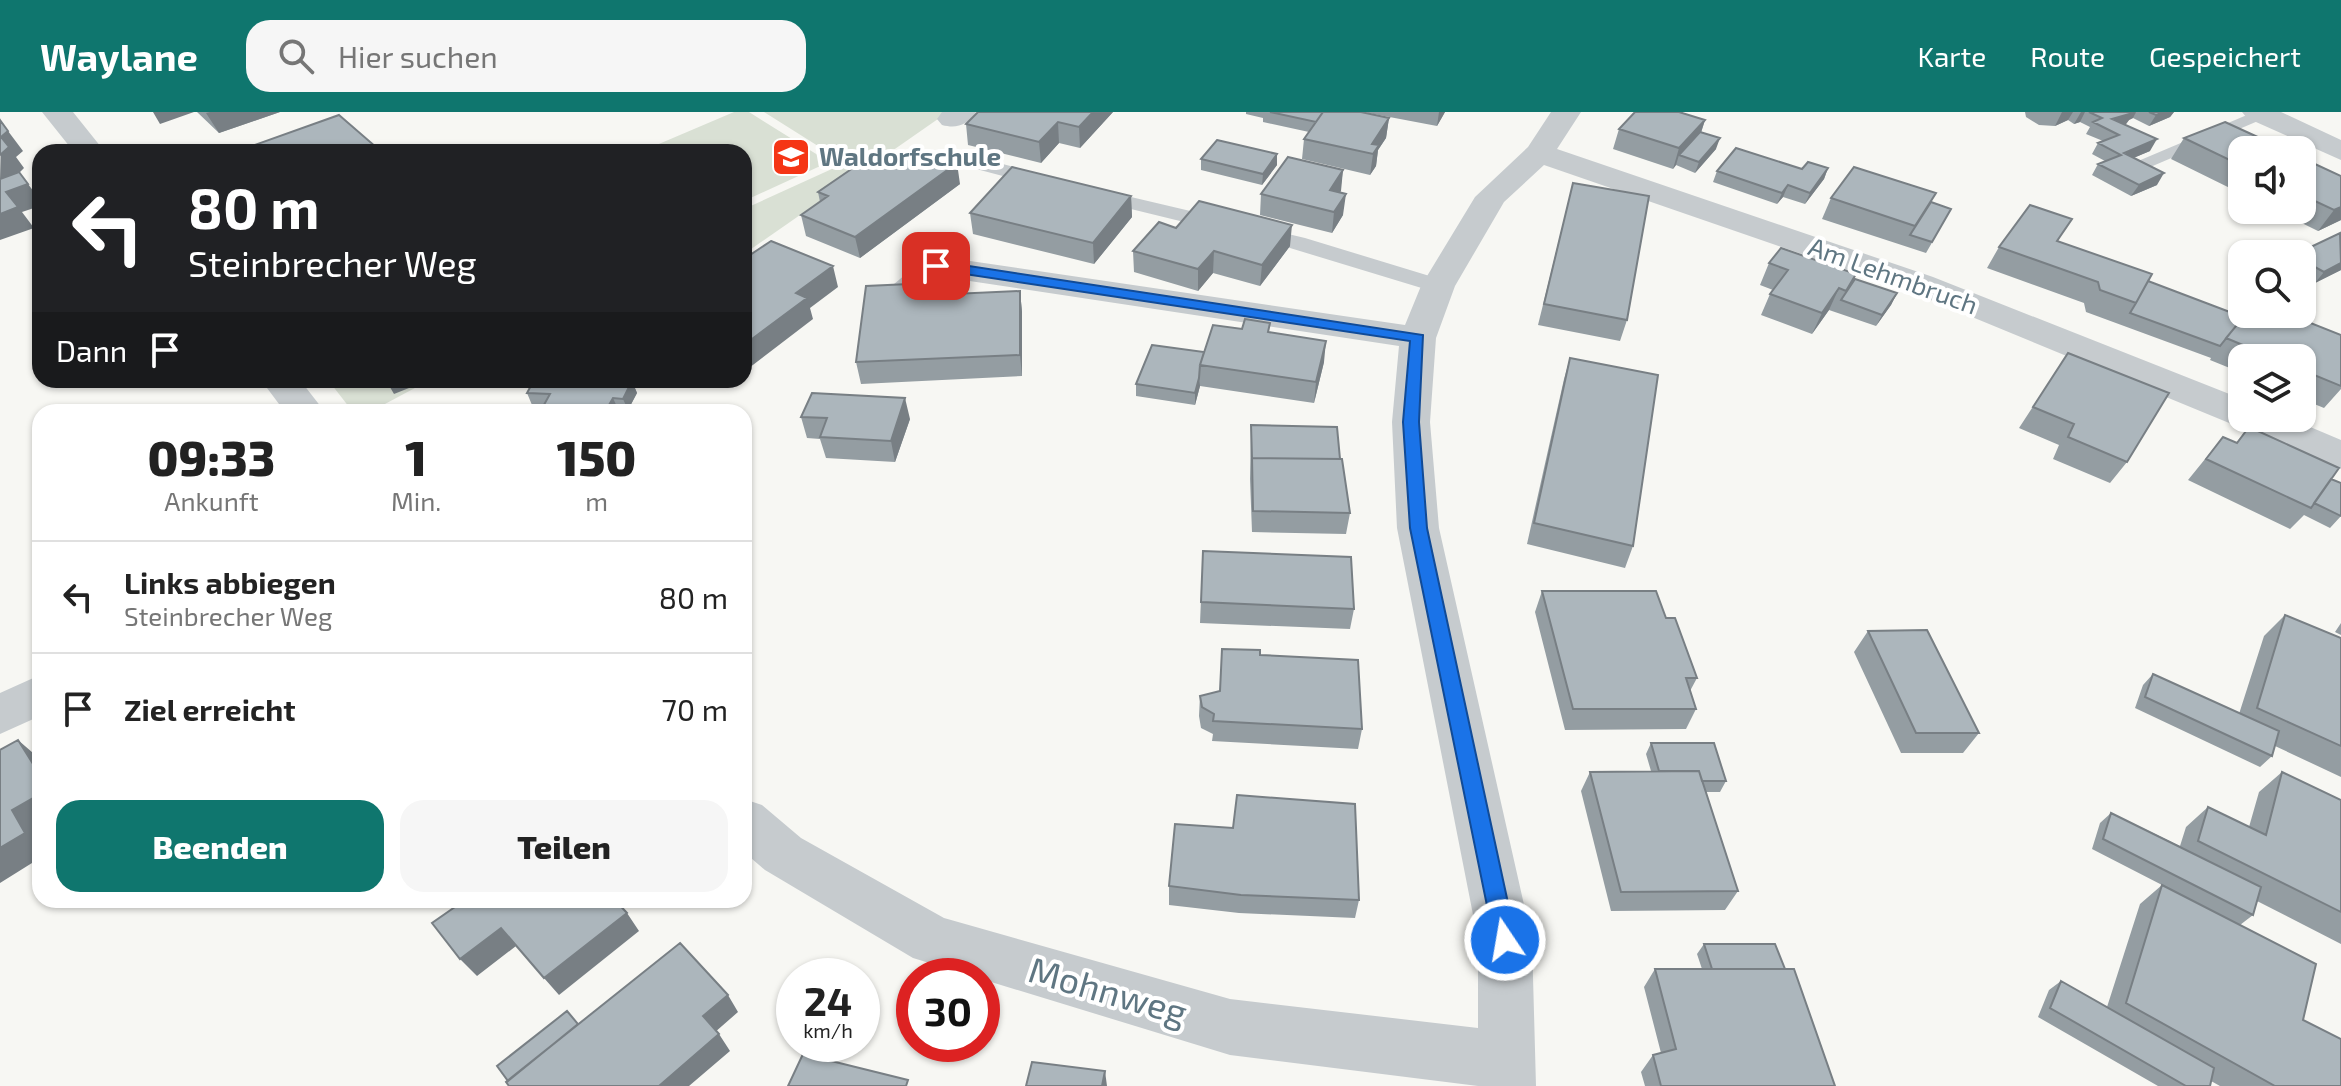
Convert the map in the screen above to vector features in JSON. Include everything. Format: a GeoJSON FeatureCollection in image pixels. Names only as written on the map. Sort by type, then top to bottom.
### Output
{"type":"FeatureCollection","features":[{"type":"Feature","properties":{"kind":"street"},"geometry":{"type":"LineString","coordinates":[[57,112],[83,144]]}},
{"type":"Feature","properties":{"kind":"street"},"geometry":{"type":"LineString","coordinates":[[1507,1073],[1505,940],[1418,528],[1411,422],[1418,338],[1438,286],[1491,197],[1539,153],[1566,112]]}},
{"type":"Feature","properties":{"kind":"street"},"geometry":{"type":"LineString","coordinates":[[2260,114],[2341,151]]}},
{"type":"Feature","properties":{"kind":"street","name":"Am Lehmbruch"},"geometry":{"type":"LineString","coordinates":[[1539,153],[1921,284],[2228,407]]}},
{"type":"Feature","properties":{"kind":"street"},"geometry":{"type":"LineString","coordinates":[[911,284],[936,266],[1418,338]]}},
{"type":"Feature","properties":{"kind":"street"},"geometry":{"type":"LineString","coordinates":[[286,388],[300,404]]}},
{"type":"Feature","properties":{"kind":"street"},"geometry":{"type":"LineString","coordinates":[[2287,432],[2341,455]]}},
{"type":"Feature","properties":{"kind":"street"},"geometry":{"type":"LineString","coordinates":[[0,715],[32,698]]}},
{"type":"Feature","properties":{"kind":"street","name":"Mohnweg"},"geometry":{"type":"LineString","coordinates":[[752,828],[783,854],[932,940],[1230,1027],[1507,1073]]}},
{"type":"Feature","properties":{"kind":"lane"},"geometry":{"type":"LineString","coordinates":[[2134,167],[2260,114]]}},
{"type":"Feature","properties":{"kind":"lane"},"geometry":{"type":"LineString","coordinates":[[968,161],[1297,243],[1438,286]]}},
{"type":"Feature","properties":{"kind":"shaded area"},"geometry":{"type":"Polygon","coordinates":[[[734,112],[749,112],[829,162],[752,197],[752,144],[659,144],[734,112]]]}},
{"type":"Feature","properties":{"kind":"shaded area"},"geometry":{"type":"Polygon","coordinates":[[[764,112],[948,112],[752,248],[752,205],[845,163],[764,112]]]}},
{"type":"Feature","properties":{"kind":"shaded area"},"geometry":{"type":"Polygon","coordinates":[[[334,388],[415,388],[385,404],[347,404],[334,388]]]}},
{"type":"Feature","properties":{"kind":"building"},"geometry":{"type":"Polygon","coordinates":[[[978,112],[1093,112],[1079,127],[1058,122],[1039,142],[966,124],[978,112]]]}},
{"type":"Feature","properties":{"kind":"building"},"geometry":{"type":"Polygon","coordinates":[[[1270,112],[1323,112],[1316,122],[1270,112]]]}},
{"type":"Feature","properties":{"kind":"building"},"geometry":{"type":"Polygon","coordinates":[[[1323,112],[1361,112],[1389,118],[1372,144],[1379,145],[1373,154],[1304,139],[1323,112]]]}},
{"type":"Feature","properties":{"kind":"building"},"geometry":{"type":"Polygon","coordinates":[[[1635,112],[1679,112],[1705,120],[1679,148],[1619,129],[1635,112]]]}},
{"type":"Feature","properties":{"kind":"building"},"geometry":{"type":"Polygon","coordinates":[[[2089,112],[2133,113],[2112,119],[2157,139],[2124,153],[2164,173],[2139,185],[2098,164],[2121,155],[2098,143],[2119,135],[2093,122],[2102,118],[2089,112]]]}},
{"type":"Feature","properties":{"kind":"building"},"geometry":{"type":"Polygon","coordinates":[[[339,115],[373,144],[257,144],[339,115]]]}},
{"type":"Feature","properties":{"kind":"building"},"geometry":{"type":"Polygon","coordinates":[[[0,120],[8,131],[1,137],[9,147],[0,155],[0,120]]]}},
{"type":"Feature","properties":{"kind":"building"},"geometry":{"type":"Polygon","coordinates":[[[2225,122],[2256,136],[2228,136],[2228,159],[2184,138],[2225,122]]]}},
{"type":"Feature","properties":{"kind":"building"},"geometry":{"type":"Polygon","coordinates":[[[1700,132],[1720,138],[1699,162],[1679,155],[1700,132]]]}},
{"type":"Feature","properties":{"kind":"building"},"geometry":{"type":"Polygon","coordinates":[[[1217,140],[1277,154],[1263,174],[1201,159],[1217,140]]]}},
{"type":"Feature","properties":{"kind":"building"},"geometry":{"type":"Polygon","coordinates":[[[1736,148],[1802,169],[1808,162],[1828,168],[1810,193],[1788,185],[1782,193],[1717,171],[1736,148]]]}},
{"type":"Feature","properties":{"kind":"building"},"geometry":{"type":"Polygon","coordinates":[[[915,149],[957,163],[855,237],[801,215],[828,196],[818,192],[866,159],[889,167],[915,149]]]}},
{"type":"Feature","properties":{"kind":"building"},"geometry":{"type":"Polygon","coordinates":[[[1288,157],[1343,170],[1330,190],[1346,194],[1334,212],[1261,194],[1288,157]]]}},
{"type":"Feature","properties":{"kind":"building"},"geometry":{"type":"Polygon","coordinates":[[[2316,164],[2341,176],[2341,207],[2334,210],[2316,202],[2316,164]]]}},
{"type":"Feature","properties":{"kind":"building"},"geometry":{"type":"Polygon","coordinates":[[[1012,167],[1131,196],[1093,243],[970,213],[1012,167]]]}},
{"type":"Feature","properties":{"kind":"building"},"geometry":{"type":"Polygon","coordinates":[[[1854,167],[1936,193],[1915,226],[1831,198],[1854,167]]]}},
{"type":"Feature","properties":{"kind":"building"},"geometry":{"type":"Polygon","coordinates":[[[19,172],[28,184],[6,192],[18,207],[0,214],[0,179],[19,172]]]}},
{"type":"Feature","properties":{"kind":"building"},"geometry":{"type":"Polygon","coordinates":[[[1573,183],[1649,196],[1627,320],[1544,304],[1573,183]]]}},
{"type":"Feature","properties":{"kind":"building"},"geometry":{"type":"Polygon","coordinates":[[[1199,201],[1292,225],[1262,265],[1214,251],[1198,269],[1133,251],[1159,222],[1176,228],[1199,201]]]}},
{"type":"Feature","properties":{"kind":"building"},"geometry":{"type":"Polygon","coordinates":[[[1931,202],[1951,209],[1932,242],[1910,235],[1931,202]]]}},
{"type":"Feature","properties":{"kind":"building"},"geometry":{"type":"Polygon","coordinates":[[[2030,205],[2072,219],[2057,241],[2152,274],[2136,303],[2100,290],[2098,282],[1999,247],[2030,205]]]}},
{"type":"Feature","properties":{"kind":"building"},"geometry":{"type":"Polygon","coordinates":[[[2340,233],[2341,263],[2324,272],[2316,268],[2316,244],[2340,233]]]}},
{"type":"Feature","properties":{"kind":"building"},"geometry":{"type":"Polygon","coordinates":[[[771,241],[833,266],[796,293],[807,298],[752,339],[752,254],[771,241]]]}},
{"type":"Feature","properties":{"kind":"building"},"geometry":{"type":"Polygon","coordinates":[[[1781,248],[1856,274],[1846,291],[1839,288],[1822,313],[1770,294],[1788,270],[1769,263],[1781,248]]]}},
{"type":"Feature","properties":{"kind":"building"},"geometry":{"type":"Polygon","coordinates":[[[1855,279],[1897,293],[1882,315],[1841,300],[1855,279]]]}},
{"type":"Feature","properties":{"kind":"building"},"geometry":{"type":"Polygon","coordinates":[[[2148,281],[2228,311],[2228,328],[2234,328],[2220,346],[2130,313],[2148,281]]]}},
{"type":"Feature","properties":{"kind":"building"},"geometry":{"type":"Polygon","coordinates":[[[953,282],[953,294],[1020,291],[1020,355],[856,362],[866,286],[953,282]]]}},
{"type":"Feature","properties":{"kind":"building"},"geometry":{"type":"Polygon","coordinates":[[[1245,319],[1270,323],[1268,332],[1326,341],[1316,382],[1200,365],[1213,325],[1242,329],[1245,319]]]}},
{"type":"Feature","properties":{"kind":"building"},"geometry":{"type":"Polygon","coordinates":[[[2316,325],[2341,335],[2341,386],[2316,376],[2316,344],[2240,344],[2226,338],[2234,328],[2316,328],[2316,325]]]}},
{"type":"Feature","properties":{"kind":"building"},"geometry":{"type":"Polygon","coordinates":[[[1152,345],[1204,352],[1195,393],[1136,384],[1152,345]]]}},
{"type":"Feature","properties":{"kind":"building"},"geometry":{"type":"Polygon","coordinates":[[[2068,353],[2169,393],[2127,462],[2068,437],[2074,424],[2033,407],[2068,353]]]}},
{"type":"Feature","properties":{"kind":"building"},"geometry":{"type":"Polygon","coordinates":[[[1570,358],[1658,375],[1633,546],[1534,523],[1570,358]]]}},
{"type":"Feature","properties":{"kind":"building"},"geometry":{"type":"Polygon","coordinates":[[[530,388],[628,388],[623,399],[613,398],[610,404],[544,404],[550,394],[527,393],[530,388]]]}},
{"type":"Feature","properties":{"kind":"building"},"geometry":{"type":"Polygon","coordinates":[[[812,393],[905,398],[891,441],[820,437],[827,418],[801,417],[812,393]]]}},
{"type":"Feature","properties":{"kind":"building"},"geometry":{"type":"Polygon","coordinates":[[[1251,425],[1337,427],[1340,459],[1252,458],[1251,425]]]}},
{"type":"Feature","properties":{"kind":"building"},"geometry":{"type":"Polygon","coordinates":[[[2245,432],[2260,432],[2339,468],[2311,508],[2206,459],[2223,437],[2237,443],[2245,432]]]}},
{"type":"Feature","properties":{"kind":"building"},"geometry":{"type":"Polygon","coordinates":[[[1252,458],[1342,459],[1350,513],[1253,511],[1252,458]]]}},
{"type":"Feature","properties":{"kind":"building"},"geometry":{"type":"Polygon","coordinates":[[[2331,479],[2341,483],[2341,516],[2314,503],[2331,479]]]}},
{"type":"Feature","properties":{"kind":"building"},"geometry":{"type":"Polygon","coordinates":[[[1203,551],[1351,557],[1354,609],[1201,602],[1203,551]]]}},
{"type":"Feature","properties":{"kind":"building"},"geometry":{"type":"Polygon","coordinates":[[[1542,591],[1656,591],[1666,618],[1675,618],[1697,678],[1686,678],[1696,709],[1573,709],[1542,591]]]}},
{"type":"Feature","properties":{"kind":"building"},"geometry":{"type":"Polygon","coordinates":[[[2285,615],[2341,638],[2341,746],[2257,708],[2285,615]]]}},
{"type":"Feature","properties":{"kind":"building"},"geometry":{"type":"Polygon","coordinates":[[[1927,630],[1979,733],[1916,733],[1868,631],[1927,630]]]}},
{"type":"Feature","properties":{"kind":"building"},"geometry":{"type":"Polygon","coordinates":[[[1222,649],[1260,650],[1260,655],[1358,660],[1362,729],[1213,721],[1214,714],[1202,707],[1200,696],[1220,691],[1222,649]]]}},
{"type":"Feature","properties":{"kind":"building"},"geometry":{"type":"Polygon","coordinates":[[[2153,674],[2279,731],[2272,756],[2145,697],[2153,674]]]}},
{"type":"Feature","properties":{"kind":"building"},"geometry":{"type":"Polygon","coordinates":[[[18,740],[32,762],[32,799],[12,810],[25,833],[0,848],[0,750],[18,740]]]}},
{"type":"Feature","properties":{"kind":"building"},"geometry":{"type":"Polygon","coordinates":[[[1651,743],[1714,743],[1726,781],[1702,781],[1699,771],[1659,771],[1651,743]]]}},
{"type":"Feature","properties":{"kind":"building"},"geometry":{"type":"Polygon","coordinates":[[[1699,771],[1738,891],[1621,892],[1590,772],[1699,771]]]}},
{"type":"Feature","properties":{"kind":"building"},"geometry":{"type":"Polygon","coordinates":[[[2282,772],[2341,800],[2341,912],[2198,841],[2208,807],[2266,835],[2282,772]]]}},
{"type":"Feature","properties":{"kind":"building"},"geometry":{"type":"Polygon","coordinates":[[[1237,795],[1355,804],[1359,900],[1241,895],[1169,886],[1175,824],[1233,828],[1237,795]]]}},
{"type":"Feature","properties":{"kind":"building"},"geometry":{"type":"Polygon","coordinates":[[[2111,813],[2261,887],[2253,915],[2103,839],[2111,813]]]}},
{"type":"Feature","properties":{"kind":"building"},"geometry":{"type":"Polygon","coordinates":[[[2162,885],[2316,964],[2303,1020],[2341,1039],[2341,1086],[2275,1086],[2126,1003],[2162,885]]]}},
{"type":"Feature","properties":{"kind":"building"},"geometry":{"type":"Polygon","coordinates":[[[454,908],[622,908],[627,913],[544,978],[501,928],[460,959],[432,923],[454,908]]]}},
{"type":"Feature","properties":{"kind":"building"},"geometry":{"type":"Polygon","coordinates":[[[680,943],[728,995],[703,1016],[719,1034],[659,1086],[509,1086],[506,1082],[680,943]]]}},
{"type":"Feature","properties":{"kind":"building"},"geometry":{"type":"Polygon","coordinates":[[[1704,944],[1775,944],[1785,969],[1712,969],[1704,944]]]}},
{"type":"Feature","properties":{"kind":"building"},"geometry":{"type":"Polygon","coordinates":[[[1655,969],[1794,969],[1835,1086],[1661,1086],[1653,1055],[1676,1049],[1655,969]]]}},
{"type":"Feature","properties":{"kind":"building"},"geometry":{"type":"Polygon","coordinates":[[[2061,981],[2214,1068],[2210,1086],[2186,1086],[2050,1008],[2061,981]]]}},
{"type":"Feature","properties":{"kind":"building"},"geometry":{"type":"Polygon","coordinates":[[[567,1011],[578,1024],[508,1081],[497,1066],[567,1011]]]}},
{"type":"Feature","properties":{"kind":"building"},"geometry":{"type":"Polygon","coordinates":[[[799,1062],[835,1062],[908,1080],[906,1086],[788,1086],[799,1062]]]}},
{"type":"Feature","properties":{"kind":"building"},"geometry":{"type":"Polygon","coordinates":[[[1032,1062],[1105,1071],[1102,1086],[1026,1086],[1032,1062]]]}},
{"type":"Feature","properties":{"kind":"place","name":"Waldorfschule"},"geometry":{"type":"Point","coordinates":[791,157]}},
{"type":"Feature","properties":{"kind":"route"},"geometry":{"type":"LineString","coordinates":[[936,266],[1418,338],[1411,422],[1418,528],[1505,940]]}}]}
